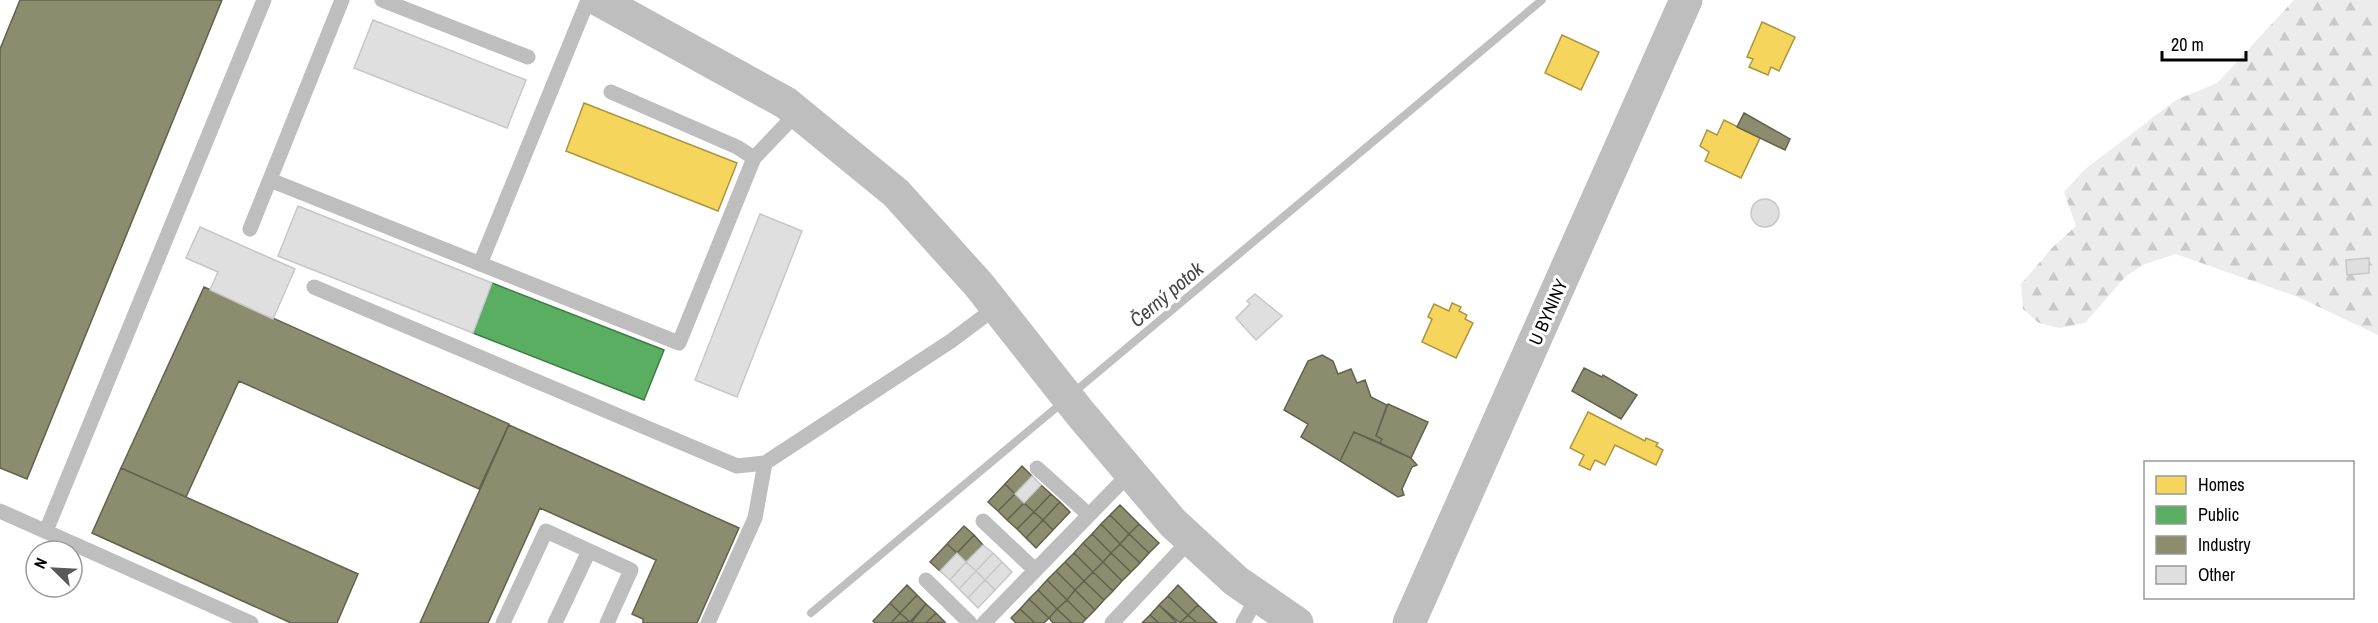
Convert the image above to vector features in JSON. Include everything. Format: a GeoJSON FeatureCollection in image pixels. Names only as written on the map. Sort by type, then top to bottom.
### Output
{"type":"FeatureCollection","features":[{"type":"Feature","properties":{"kind":"street"},"geometry":{"type":"LineString","coordinates":[[600,0],[786,103],[896,193],[979,285],[995,308],[1130,473],[1191,539],[1236,580],[1250,610],[1297,623]]}},
{"type":"Feature","properties":{"kind":"street","name":"U BYNINY"},"geometry":{"type":"LineString","coordinates":[[1409,623],[1686,0]]}},
{"type":"Feature","properties":{"kind":"lane"},"geometry":{"type":"LineString","coordinates":[[45,531],[264,0]]}},
{"type":"Feature","properties":{"kind":"lane"},"geometry":{"type":"LineString","coordinates":[[250,229],[342,0]]}},
{"type":"Feature","properties":{"kind":"lane"},"geometry":{"type":"LineString","coordinates":[[382,0],[528,57]]}},
{"type":"Feature","properties":{"kind":"lane"},"geometry":{"type":"LineString","coordinates":[[480,264],[588,0]]}},
{"type":"Feature","properties":{"kind":"lane"},"geometry":{"type":"LineString","coordinates":[[611,92],[737,147],[754,158]]}},
{"type":"Feature","properties":{"kind":"lane"},"geometry":{"type":"LineString","coordinates":[[270,180],[679,343],[754,158],[798,112]]}},
{"type":"Feature","properties":{"kind":"lane"},"geometry":{"type":"LineString","coordinates":[[314,287],[737,466],[765,462],[951,341],[995,308]]}},
{"type":"Feature","properties":{"kind":"lane"},"geometry":{"type":"LineString","coordinates":[[708,623],[755,518],[765,462]]}},
{"type":"Feature","properties":{"kind":"lane"},"geometry":{"type":"LineString","coordinates":[[1037,468],[1089,515]]}},
{"type":"Feature","properties":{"kind":"lane"},"geometry":{"type":"LineString","coordinates":[[984,623],[1130,473]]}},
{"type":"Feature","properties":{"kind":"lane"},"geometry":{"type":"LineString","coordinates":[[0,511],[251,623]]}},
{"type":"Feature","properties":{"kind":"lane"},"geometry":{"type":"LineString","coordinates":[[983,521],[1035,570]]}},
{"type":"Feature","properties":{"kind":"lane"},"geometry":{"type":"LineString","coordinates":[[503,623],[546,531],[631,570],[607,623]]}},
{"type":"Feature","properties":{"kind":"lane"},"geometry":{"type":"LineString","coordinates":[[1112,623],[1191,539]]}},
{"type":"Feature","properties":{"kind":"lane"},"geometry":{"type":"LineString","coordinates":[[555,623],[589,551]]}},
{"type":"Feature","properties":{"kind":"lane"},"geometry":{"type":"LineString","coordinates":[[926,580],[970,623]]}},
{"type":"Feature","properties":{"kind":"green space"},"geometry":{"type":"Polygon","coordinates":[[[2294,0],[2378,0],[2378,335],[2298,297],[2176,254],[2145,264],[2126,276],[2085,323],[2060,328],[2039,323],[2023,309],[2021,284],[2052,248],[2076,226],[2064,192],[2084,170],[2176,100],[2217,83],[2294,0]]]}},
{"type":"Feature","properties":{"kind":"building: Homes"},"geometry":{"type":"Polygon","coordinates":[[[1762,22],[1795,37],[1779,71],[1771,67],[1768,75],[1749,67],[1753,59],[1747,57],[1762,22]]]}},
{"type":"Feature","properties":{"kind":"building: Homes"},"geometry":{"type":"Polygon","coordinates":[[[1562,35],[1599,52],[1581,90],[1545,73],[1562,35]]]}},
{"type":"Feature","properties":{"kind":"building: Homes"},"geometry":{"type":"Polygon","coordinates":[[[584,103],[737,163],[718,211],[566,151],[584,103]]]}},
{"type":"Feature","properties":{"kind":"building: Homes"},"geometry":{"type":"Polygon","coordinates":[[[1724,120],[1760,138],[1741,178],[1705,161],[1709,152],[1700,146],[1707,130],[1717,135],[1724,120]]]}},
{"type":"Feature","properties":{"kind":"building: Homes"},"geometry":{"type":"Polygon","coordinates":[[[1452,303],[1461,307],[1459,311],[1467,315],[1465,319],[1473,323],[1456,358],[1422,342],[1432,319],[1428,317],[1434,304],[1449,311],[1452,303]]]}},
{"type":"Feature","properties":{"kind":"building: Homes"},"geometry":{"type":"Polygon","coordinates":[[[1588,412],[1645,441],[1646,438],[1658,443],[1656,446],[1663,450],[1656,465],[1615,445],[1605,465],[1595,460],[1590,470],[1579,465],[1584,455],[1570,448],[1588,412]]]}},
{"type":"Feature","properties":{"kind":"building: Public"},"geometry":{"type":"Polygon","coordinates":[[[492,283],[664,350],[644,400],[473,333],[492,283]]]}},
{"type":"Feature","properties":{"kind":"building: Industry"},"geometry":{"type":"Polygon","coordinates":[[[20,0],[222,0],[27,479],[0,468],[0,49],[20,0]]]}},
{"type":"Feature","properties":{"kind":"building: Industry"},"geometry":{"type":"Polygon","coordinates":[[[1744,113],[1790,139],[1785,150],[1737,127],[1744,113]]]}},
{"type":"Feature","properties":{"kind":"building: Industry"},"geometry":{"type":"Polygon","coordinates":[[[204,287],[509,424],[479,489],[239,381],[186,497],[121,468],[204,287]]]}},
{"type":"Feature","properties":{"kind":"building: Industry"},"geometry":{"type":"Polygon","coordinates":[[[1322,355],[1333,361],[1338,374],[1351,369],[1357,383],[1365,380],[1371,397],[1387,405],[1376,436],[1382,439],[1380,443],[1354,432],[1340,461],[1301,437],[1308,424],[1284,410],[1308,361],[1322,355]]]}},
{"type":"Feature","properties":{"kind":"building: Industry"},"geometry":{"type":"Polygon","coordinates":[[[1584,368],[1602,377],[1603,375],[1637,395],[1621,419],[1572,391],[1584,368]]]}},
{"type":"Feature","properties":{"kind":"building: Industry"},"geometry":{"type":"Polygon","coordinates":[[[1388,404],[1428,422],[1411,458],[1380,443],[1382,439],[1376,436],[1388,404]]]}},
{"type":"Feature","properties":{"kind":"building: Industry"},"geometry":{"type":"Polygon","coordinates":[[[509,425],[739,528],[697,623],[643,623],[643,619],[632,614],[656,560],[540,508],[488,623],[420,623],[509,425]]]}},
{"type":"Feature","properties":{"kind":"building: Industry"},"geometry":{"type":"Polygon","coordinates":[[[1354,432],[1411,458],[1417,465],[1412,467],[1402,489],[1404,495],[1398,497],[1340,461],[1354,432]]]}},
{"type":"Feature","properties":{"kind":"building: Industry"},"geometry":{"type":"Polygon","coordinates":[[[1022,466],[1032,476],[1015,494],[1005,484],[1022,466]]]}},
{"type":"Feature","properties":{"kind":"building: Industry"},"geometry":{"type":"Polygon","coordinates":[[[121,468],[358,574],[337,623],[291,623],[92,533],[121,468]]]}},
{"type":"Feature","properties":{"kind":"building: Industry"},"geometry":{"type":"Polygon","coordinates":[[[1005,484],[1015,494],[998,511],[988,502],[1005,484]]]}},
{"type":"Feature","properties":{"kind":"building: Industry"},"geometry":{"type":"Polygon","coordinates":[[[1041,485],[1051,494],[1034,512],[1024,503],[1041,485]]]}},
{"type":"Feature","properties":{"kind":"building: Industry"},"geometry":{"type":"Polygon","coordinates":[[[1015,494],[1024,503],[1007,520],[998,511],[1015,494]]]}},
{"type":"Feature","properties":{"kind":"building: Industry"},"geometry":{"type":"Polygon","coordinates":[[[1051,494],[1060,502],[1043,520],[1034,512],[1051,494]]]}},
{"type":"Feature","properties":{"kind":"building: Industry"},"geometry":{"type":"Polygon","coordinates":[[[1060,502],[1070,512],[1053,530],[1043,520],[1060,502]]]}},
{"type":"Feature","properties":{"kind":"building: Industry"},"geometry":{"type":"Polygon","coordinates":[[[1024,503],[1034,512],[1017,529],[1007,520],[1024,503]]]}},
{"type":"Feature","properties":{"kind":"building: Industry"},"geometry":{"type":"Polygon","coordinates":[[[1120,505],[1139,524],[1129,534],[1110,515],[1120,505]]]}},
{"type":"Feature","properties":{"kind":"building: Industry"},"geometry":{"type":"Polygon","coordinates":[[[1034,512],[1043,520],[1026,538],[1017,529],[1034,512]]]}},
{"type":"Feature","properties":{"kind":"building: Industry"},"geometry":{"type":"Polygon","coordinates":[[[1110,515],[1129,534],[1120,544],[1101,524],[1110,515]]]}},
{"type":"Feature","properties":{"kind":"building: Industry"},"geometry":{"type":"Polygon","coordinates":[[[1043,520],[1053,530],[1036,548],[1026,538],[1043,520]]]}},
{"type":"Feature","properties":{"kind":"building: Industry"},"geometry":{"type":"Polygon","coordinates":[[[1101,524],[1120,544],[1111,553],[1092,534],[1101,524]]]}},
{"type":"Feature","properties":{"kind":"building: Industry"},"geometry":{"type":"Polygon","coordinates":[[[1139,524],[1159,543],[1149,553],[1129,534],[1139,524]]]}},
{"type":"Feature","properties":{"kind":"building: Industry"},"geometry":{"type":"Polygon","coordinates":[[[964,526],[974,535],[957,553],[947,544],[964,526]]]}},
{"type":"Feature","properties":{"kind":"building: Industry"},"geometry":{"type":"Polygon","coordinates":[[[1092,534],[1111,553],[1103,562],[1083,543],[1092,534]]]}},
{"type":"Feature","properties":{"kind":"building: Industry"},"geometry":{"type":"Polygon","coordinates":[[[1129,534],[1149,553],[1140,563],[1120,544],[1129,534]]]}},
{"type":"Feature","properties":{"kind":"building: Industry"},"geometry":{"type":"Polygon","coordinates":[[[974,535],[983,545],[966,562],[957,553],[974,535]]]}},
{"type":"Feature","properties":{"kind":"building: Industry"},"geometry":{"type":"Polygon","coordinates":[[[1083,543],[1103,562],[1093,572],[1074,553],[1083,543]]]}},
{"type":"Feature","properties":{"kind":"building: Industry"},"geometry":{"type":"Polygon","coordinates":[[[947,544],[957,553],[940,571],[930,562],[947,544]]]}},
{"type":"Feature","properties":{"kind":"building: Industry"},"geometry":{"type":"Polygon","coordinates":[[[1120,544],[1140,563],[1131,572],[1111,553],[1120,544]]]}},
{"type":"Feature","properties":{"kind":"building: Industry"},"geometry":{"type":"Polygon","coordinates":[[[1074,553],[1093,572],[1084,581],[1065,562],[1074,553]]]}},
{"type":"Feature","properties":{"kind":"building: Industry"},"geometry":{"type":"Polygon","coordinates":[[[1111,553],[1131,572],[1122,581],[1103,562],[1111,553]]]}},
{"type":"Feature","properties":{"kind":"building: Industry"},"geometry":{"type":"Polygon","coordinates":[[[1065,562],[1084,581],[1075,590],[1056,571],[1065,562]]]}},
{"type":"Feature","properties":{"kind":"building: Industry"},"geometry":{"type":"Polygon","coordinates":[[[1103,562],[1122,581],[1113,591],[1093,572],[1103,562]]]}},
{"type":"Feature","properties":{"kind":"building: Industry"},"geometry":{"type":"Polygon","coordinates":[[[1056,571],[1075,590],[1067,600],[1047,580],[1056,571]]]}},
{"type":"Feature","properties":{"kind":"building: Industry"},"geometry":{"type":"Polygon","coordinates":[[[1093,572],[1113,591],[1104,600],[1084,581],[1093,572]]]}},
{"type":"Feature","properties":{"kind":"building: Industry"},"geometry":{"type":"Polygon","coordinates":[[[1047,580],[1067,600],[1057,609],[1038,590],[1047,580]]]}},
{"type":"Feature","properties":{"kind":"building: Industry"},"geometry":{"type":"Polygon","coordinates":[[[1084,581],[1104,600],[1095,610],[1075,590],[1084,581]]]}},
{"type":"Feature","properties":{"kind":"building: Industry"},"geometry":{"type":"Polygon","coordinates":[[[907,585],[917,595],[900,613],[890,603],[907,585]]]}},
{"type":"Feature","properties":{"kind":"building: Industry"},"geometry":{"type":"Polygon","coordinates":[[[1178,585],[1198,605],[1188,615],[1168,596],[1178,585]]]}},
{"type":"Feature","properties":{"kind":"building: Industry"},"geometry":{"type":"Polygon","coordinates":[[[1038,590],[1057,609],[1049,618],[1029,599],[1038,590]]]}},
{"type":"Feature","properties":{"kind":"building: Industry"},"geometry":{"type":"Polygon","coordinates":[[[1075,590],[1095,610],[1086,619],[1067,600],[1075,590]]]}},
{"type":"Feature","properties":{"kind":"building: Industry"},"geometry":{"type":"Polygon","coordinates":[[[917,595],[926,604],[910,622],[900,613],[917,595]]]}},
{"type":"Feature","properties":{"kind":"building: Industry"},"geometry":{"type":"Polygon","coordinates":[[[1168,596],[1188,615],[1180,623],[1159,605],[1168,596]]]}},
{"type":"Feature","properties":{"kind":"building: Industry"},"geometry":{"type":"Polygon","coordinates":[[[1029,599],[1049,618],[1044,623],[1035,623],[1020,609],[1029,599]]]}},
{"type":"Feature","properties":{"kind":"building: Industry"},"geometry":{"type":"Polygon","coordinates":[[[1067,600],[1086,619],[1082,623],[1072,623],[1057,609],[1067,600]]]}},
{"type":"Feature","properties":{"kind":"building: Industry"},"geometry":{"type":"Polygon","coordinates":[[[890,603],[900,613],[891,623],[875,623],[873,621],[890,603]]]}},
{"type":"Feature","properties":{"kind":"building: Industry"},"geometry":{"type":"Polygon","coordinates":[[[926,604],[936,613],[926,623],[911,623],[926,604]]]}},
{"type":"Feature","properties":{"kind":"building: Industry"},"geometry":{"type":"Polygon","coordinates":[[[1159,605],[1177,623],[1159,623],[1150,615],[1159,605]]]}},
{"type":"Feature","properties":{"kind":"building: Industry"},"geometry":{"type":"Polygon","coordinates":[[[1198,605],[1217,623],[1197,623],[1188,615],[1198,605]]]}},
{"type":"Feature","properties":{"kind":"building: Industry"},"geometry":{"type":"Polygon","coordinates":[[[1020,609],[1035,623],[1016,623],[1011,618],[1020,609]]]}},
{"type":"Feature","properties":{"kind":"building: Industry"},"geometry":{"type":"Polygon","coordinates":[[[1057,609],[1072,623],[1053,623],[1049,618],[1057,609]]]}},
{"type":"Feature","properties":{"kind":"building: Industry"},"geometry":{"type":"Polygon","coordinates":[[[900,613],[910,622],[891,623],[900,613]]]}},
{"type":"Feature","properties":{"kind":"building: Industry"},"geometry":{"type":"Polygon","coordinates":[[[936,613],[945,622],[926,623],[936,613]]]}},
{"type":"Feature","properties":{"kind":"building: Industry"},"geometry":{"type":"Polygon","coordinates":[[[1150,615],[1159,623],[1142,623],[1150,615]]]}},
{"type":"Feature","properties":{"kind":"building: Industry"},"geometry":{"type":"Polygon","coordinates":[[[1188,615],[1197,623],[1180,623],[1188,615]]]}},
{"type":"Feature","properties":{"kind":"building: Other"},"geometry":{"type":"Polygon","coordinates":[[[373,20],[526,80],[507,128],[354,68],[373,20]]]}},
{"type":"Feature","properties":{"kind":"building: Other"},"geometry":{"type":"Polygon","coordinates":[[[1765,199],[1775,203],[1779,213],[1775,223],[1765,227],[1755,223],[1751,213],[1755,203],[1765,199]]]}},
{"type":"Feature","properties":{"kind":"building: Other"},"geometry":{"type":"Polygon","coordinates":[[[298,206],[492,283],[473,333],[278,256],[298,206]]]}},
{"type":"Feature","properties":{"kind":"building: Other"},"geometry":{"type":"Polygon","coordinates":[[[760,214],[802,231],[737,397],[695,380],[760,214]]]}},
{"type":"Feature","properties":{"kind":"building: Other"},"geometry":{"type":"Polygon","coordinates":[[[200,227],[295,269],[273,319],[210,290],[218,272],[186,258],[200,227]]]}},
{"type":"Feature","properties":{"kind":"building: Other"},"geometry":{"type":"Polygon","coordinates":[[[2369,258],[2369,273],[2347,275],[2346,260],[2369,258]]]}},
{"type":"Feature","properties":{"kind":"building: Other"},"geometry":{"type":"Polygon","coordinates":[[[1255,294],[1282,316],[1256,340],[1236,318],[1250,304],[1247,301],[1255,294]]]}},
{"type":"Feature","properties":{"kind":"building: Other"},"geometry":{"type":"Polygon","coordinates":[[[1032,476],[1041,485],[1024,503],[1015,494],[1032,476]]]}},
{"type":"Feature","properties":{"kind":"building: Other"},"geometry":{"type":"Polygon","coordinates":[[[983,545],[993,553],[976,571],[966,562],[983,545]]]}},
{"type":"Feature","properties":{"kind":"building: Other"},"geometry":{"type":"Polygon","coordinates":[[[957,553],[966,562],[950,580],[940,571],[957,553]]]}},
{"type":"Feature","properties":{"kind":"building: Other"},"geometry":{"type":"Polygon","coordinates":[[[993,553],[1002,562],[985,580],[976,571],[993,553]]]}},
{"type":"Feature","properties":{"kind":"building: Other"},"geometry":{"type":"Polygon","coordinates":[[[966,562],[976,571],[959,589],[950,580],[966,562]]]}},
{"type":"Feature","properties":{"kind":"building: Other"},"geometry":{"type":"Polygon","coordinates":[[[1002,562],[1012,572],[995,590],[985,580],[1002,562]]]}},
{"type":"Feature","properties":{"kind":"building: Other"},"geometry":{"type":"Polygon","coordinates":[[[976,571],[985,580],[968,598],[959,589],[976,571]]]}},
{"type":"Feature","properties":{"kind":"building: Other"},"geometry":{"type":"Polygon","coordinates":[[[985,580],[995,590],[978,608],[968,598],[985,580]]]}},
{"type":"Feature","properties":{"kind":"waterway","name":"Černý potok"},"geometry":{"type":"LineString","coordinates":[[1073,393],[1542,0]]}},
{"type":"Feature","properties":{"kind":"waterway","name":"Černý potok"},"geometry":{"type":"LineString","coordinates":[[811,613],[1063,402]]}}]}
